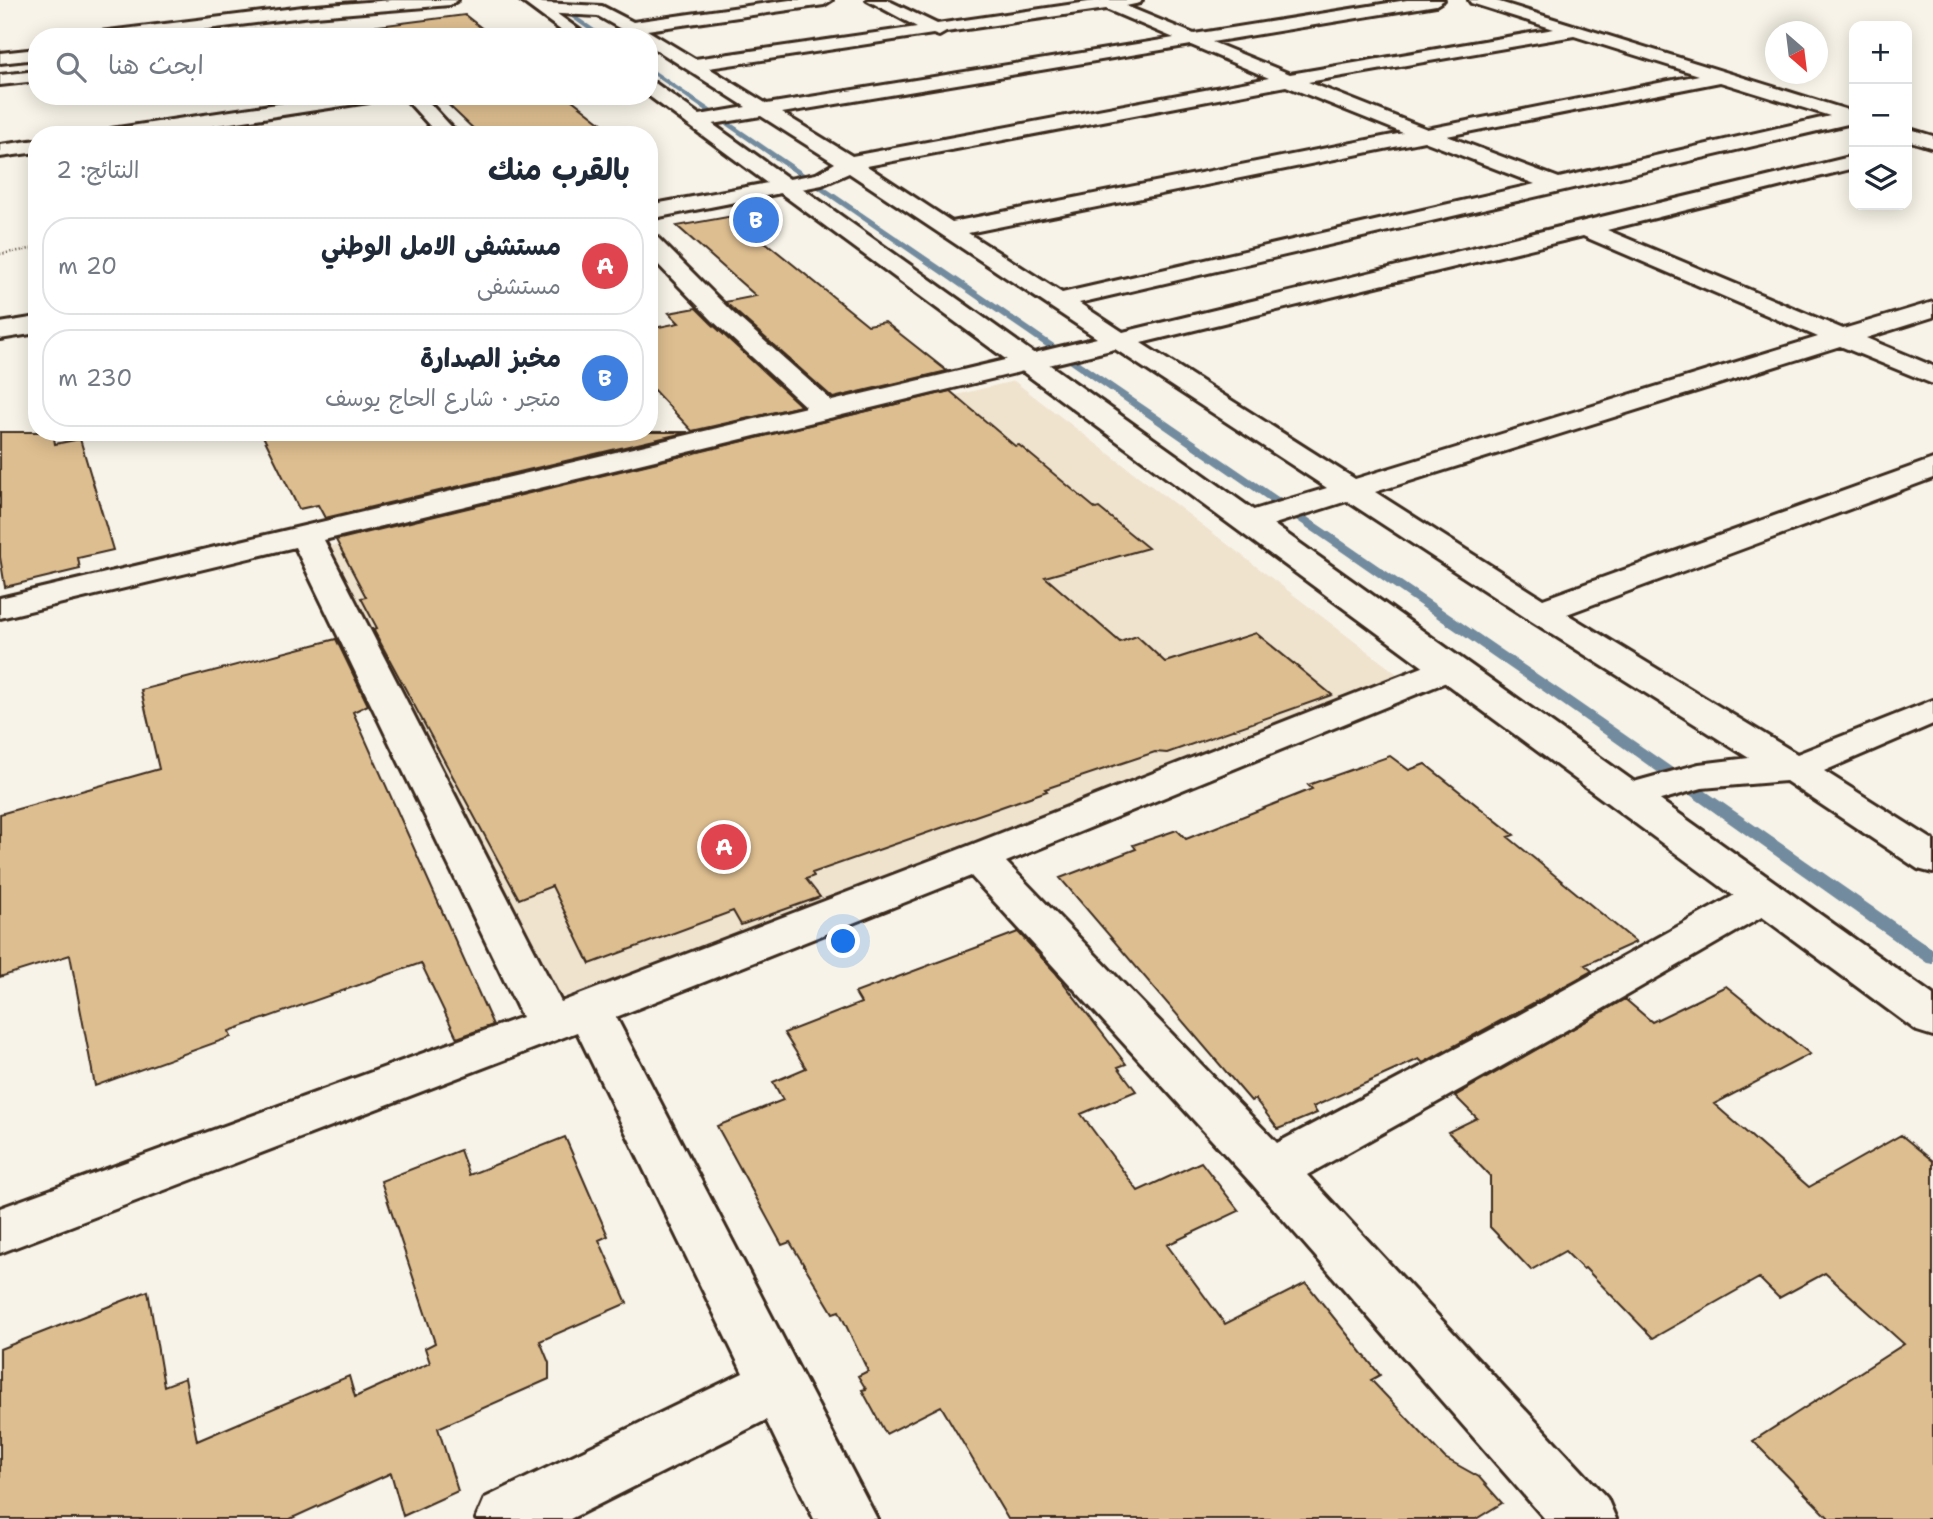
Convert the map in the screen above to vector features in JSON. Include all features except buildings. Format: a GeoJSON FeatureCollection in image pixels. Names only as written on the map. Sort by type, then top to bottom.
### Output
{"type":"FeatureCollection","features":[{"type":"Feature","properties":{"kind":"street"},"geometry":{"type":"LineString","coordinates":[[173,28],[303,12],[450,0]]}},
{"type":"Feature","properties":{"kind":"street"},"geometry":{"type":"LineString","coordinates":[[658,31],[824,0]]}},
{"type":"Feature","properties":{"kind":"street"},"geometry":{"type":"LineString","coordinates":[[874,0],[958,40]]}},
{"type":"Feature","properties":{"kind":"street"},"geometry":{"type":"LineString","coordinates":[[691,65],[1134,0]]}},
{"type":"Feature","properties":{"kind":"street"},"geometry":{"type":"LineString","coordinates":[[702,120],[1436,0]]}},
{"type":"Feature","properties":{"kind":"street"},"geometry":{"type":"LineString","coordinates":[[1476,0],[1849,116]]}},
{"type":"Feature","properties":{"kind":"street"},"geometry":{"type":"LineString","coordinates":[[535,4],[602,11],[632,28]]}},
{"type":"Feature","properties":{"kind":"street"},"geometry":{"type":"LineString","coordinates":[[535,4],[568,28]]}},
{"type":"Feature","properties":{"kind":"street"},"geometry":{"type":"LineString","coordinates":[[1110,5],[1421,134],[1557,185]]}},
{"type":"Feature","properties":{"kind":"street"},"geometry":{"type":"LineString","coordinates":[[248,28],[313,20],[360,9]]}},
{"type":"Feature","properties":{"kind":"street"},"geometry":{"type":"LineString","coordinates":[[658,210],[822,179],[849,163],[1288,80],[1573,31]]}},
{"type":"Feature","properties":{"kind":"street"},"geometry":{"type":"LineString","coordinates":[[658,44],[849,163],[1057,301],[1540,612],[1794,769],[1933,859]]}},
{"type":"Feature","properties":{"kind":"street"},"geometry":{"type":"LineString","coordinates":[[0,49],[28,45]]}},
{"type":"Feature","properties":{"kind":"street"},"geometry":{"type":"LineString","coordinates":[[0,58],[28,55]]}},
{"type":"Feature","properties":{"kind":"street"},"geometry":{"type":"LineString","coordinates":[[992,57],[1014,67]]}},
{"type":"Feature","properties":{"kind":"street"},"geometry":{"type":"LineString","coordinates":[[948,230],[1722,76]]}},
{"type":"Feature","properties":{"kind":"street"},"geometry":{"type":"LineString","coordinates":[[0,80],[28,77]]}},
{"type":"Feature","properties":{"kind":"street"},"geometry":{"type":"LineString","coordinates":[[658,93],[702,120],[793,185],[1027,362],[1261,519],[1448,668],[1644,793],[1764,897],[1933,1019]]}},
{"type":"Feature","properties":{"kind":"street"},"geometry":{"type":"LineString","coordinates":[[171,126],[309,105]]}},
{"type":"Feature","properties":{"kind":"street"},"geometry":{"type":"LineString","coordinates":[[421,105],[440,126]]}},
{"type":"Feature","properties":{"kind":"street"},"geometry":{"type":"LineString","coordinates":[[1057,301],[1849,118]]}},
{"type":"Feature","properties":{"kind":"street"},"geometry":{"type":"LineString","coordinates":[[1912,136],[1933,142]]}},
{"type":"Feature","properties":{"kind":"street"},"geometry":{"type":"LineString","coordinates":[[1912,148],[1933,142]]}},
{"type":"Feature","properties":{"kind":"street"},"geometry":{"type":"LineString","coordinates":[[0,151],[28,147]]}},
{"type":"Feature","properties":{"kind":"street"},"geometry":{"type":"LineString","coordinates":[[0,608],[1586,229],[1849,163]]}},
{"type":"Feature","properties":{"kind":"street"},"geometry":{"type":"LineString","coordinates":[[1586,229],[1933,376]]}},
{"type":"Feature","properties":{"kind":"street"},"geometry":{"type":"LineString","coordinates":[[658,251],[722,316],[827,411]]}},
{"type":"Feature","properties":{"kind":"street"},"geometry":{"type":"LineString","coordinates":[[1261,519],[1933,309]]}},
{"type":"Feature","properties":{"kind":"street"},"geometry":{"type":"LineString","coordinates":[[0,331],[28,326]]}},
{"type":"Feature","properties":{"kind":"street"},"geometry":{"type":"LineString","coordinates":[[1540,612],[1933,468]]}},
{"type":"Feature","properties":{"kind":"street"},"geometry":{"type":"LineString","coordinates":[[305,535],[569,1017],[779,1384],[846,1519]]}},
{"type":"Feature","properties":{"kind":"street"},"geometry":{"type":"LineString","coordinates":[[0,1231],[569,1017],[978,858],[1448,668]]}},
{"type":"Feature","properties":{"kind":"street"},"geometry":{"type":"LineString","coordinates":[[1644,793],[1699,776],[1749,769],[1794,769],[1933,710]]}},
{"type":"Feature","properties":{"kind":"street"},"geometry":{"type":"LineString","coordinates":[[978,858],[1271,1170],[1585,1519]]}},
{"type":"Feature","properties":{"kind":"street"},"geometry":{"type":"LineString","coordinates":[[1271,1170],[1533,1028],[1764,897]]}},
{"type":"Feature","properties":{"kind":"street"},"geometry":{"type":"LineString","coordinates":[[507,1519],[779,1384]]}},
{"type":"Feature","properties":{"kind":"path"},"geometry":{"type":"LineString","coordinates":[[0,254],[28,249]]}},
{"type":"Feature","properties":{"kind":"shaded area"},"geometry":{"type":"Polygon","coordinates":[[[1014,381],[1418,690],[544,1004],[319,549],[1014,381]]]}},
{"type":"Feature","properties":{"kind":"waterway"},"geometry":{"type":"LineString","coordinates":[[571,15],[590,28]]}},
{"type":"Feature","properties":{"kind":"waterway"},"geometry":{"type":"LineString","coordinates":[[658,75],[1564,699],[1933,958]]}},
{"type":"Feature","properties":{"kind":"place","name":"مخبز الصدارة"},"geometry":{"type":"Point","coordinates":[756,220]}},
{"type":"Feature","properties":{"kind":"place","name":"مستشفى الامل الوطني"},"geometry":{"type":"Point","coordinates":[724,847]}}]}
